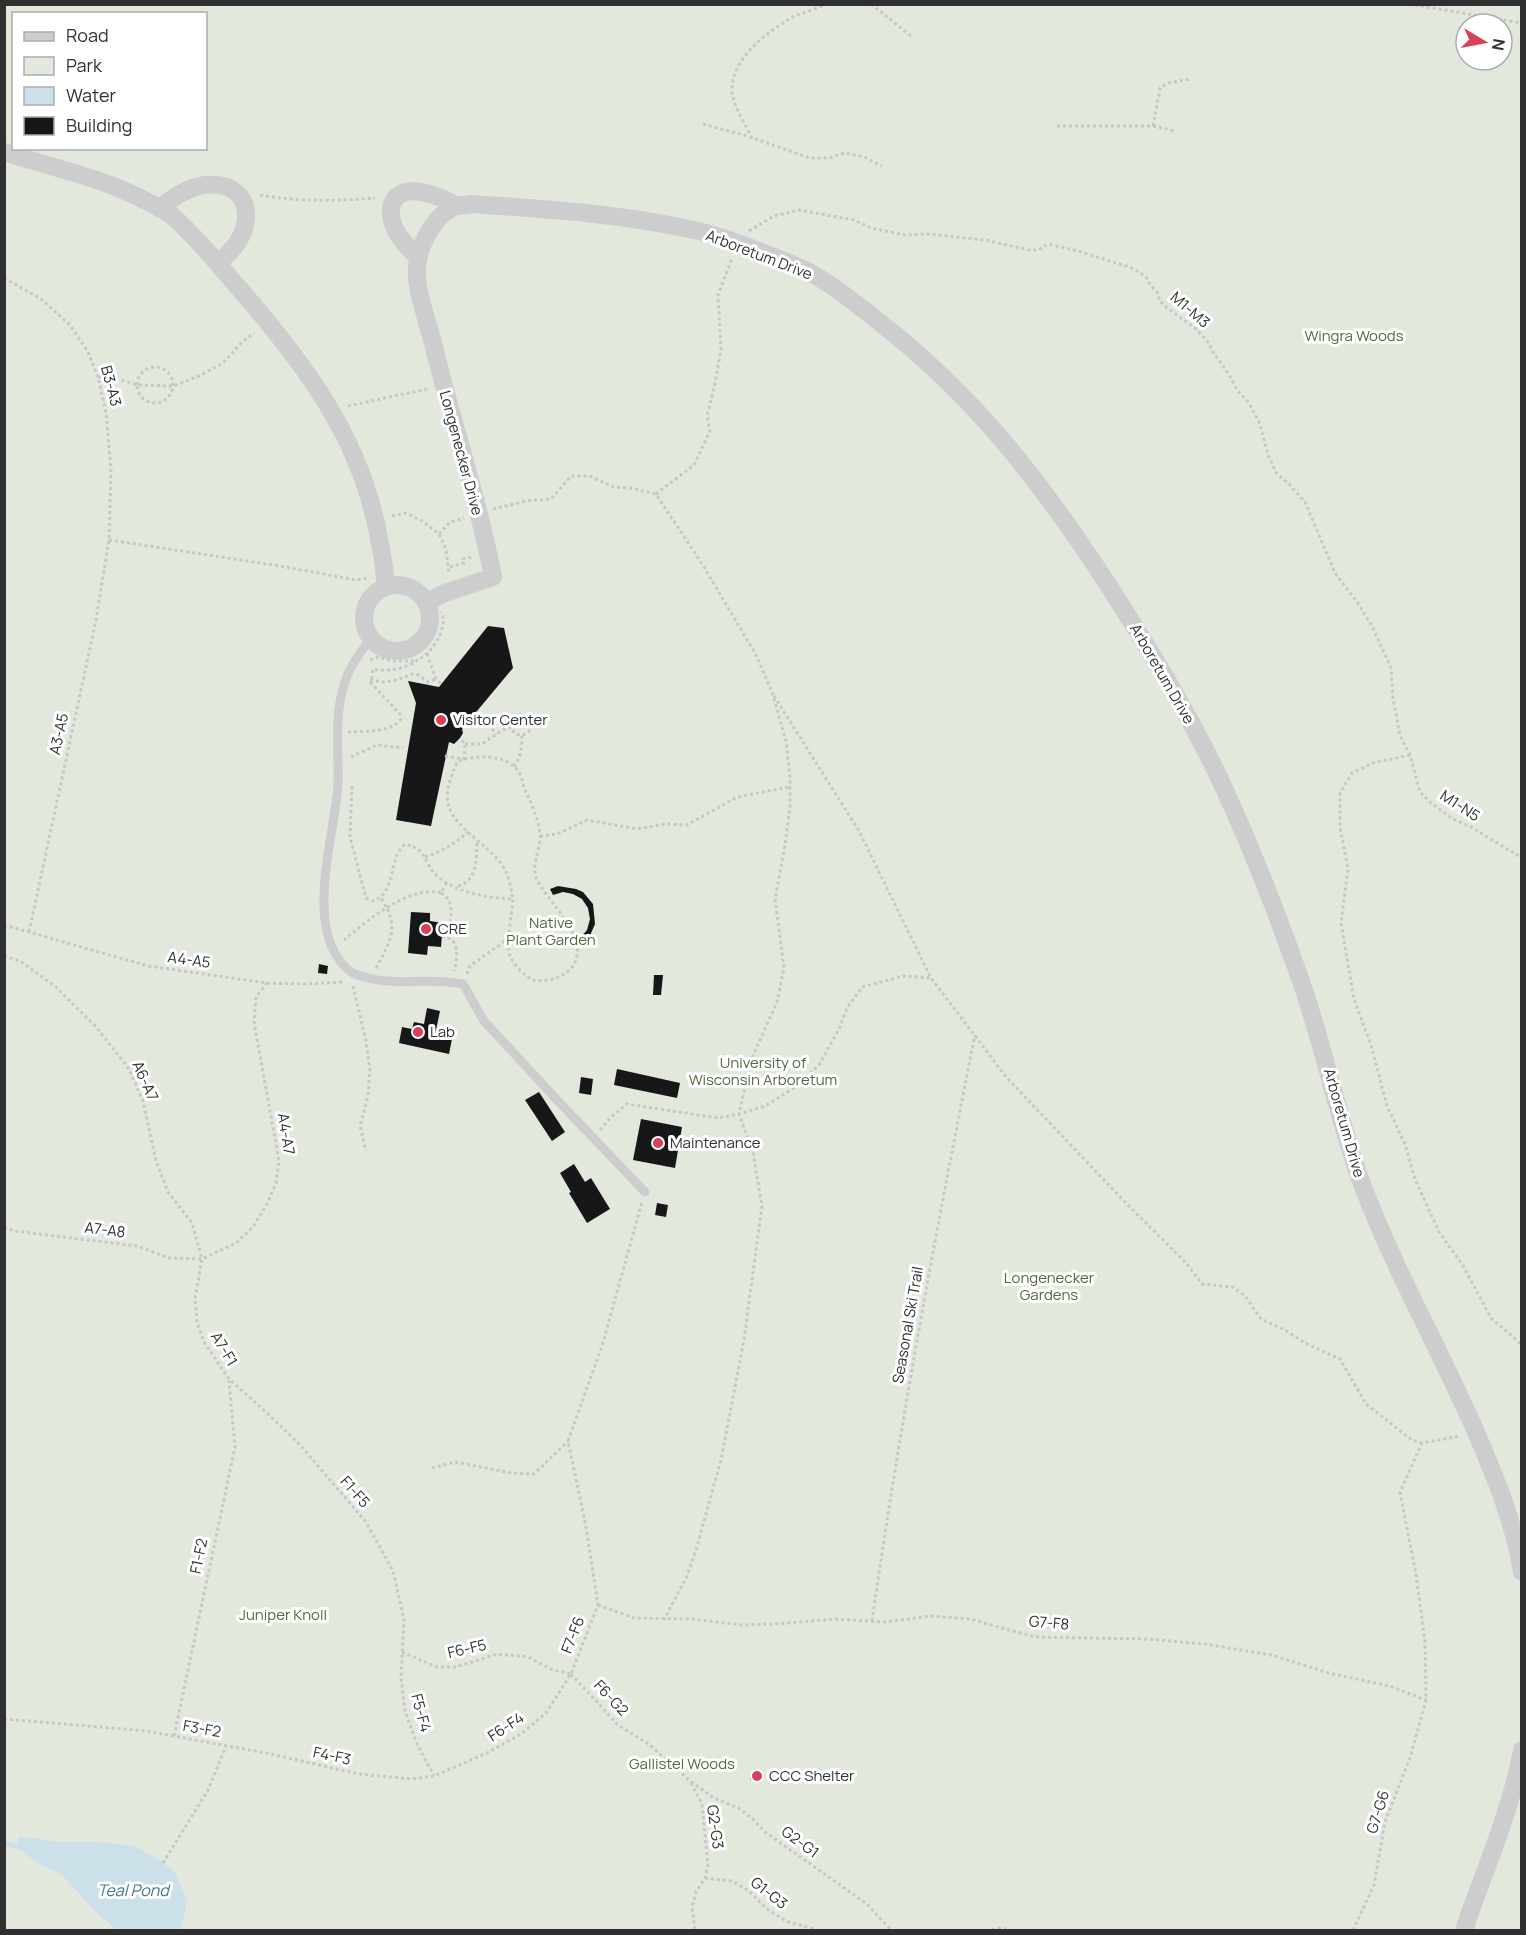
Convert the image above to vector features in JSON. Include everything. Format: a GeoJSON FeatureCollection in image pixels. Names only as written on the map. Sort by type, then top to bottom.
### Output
{"type":"FeatureCollection","features":[{"type":"Feature","properties":{"kind":"street"},"geometry":{"type":"LineString","coordinates":[[4,152],[39,164],[95,178],[124,189],[169,214],[218,264],[268,322],[304,369],[332,411],[352,448],[375,519],[385,580],[369,600],[365,609],[366,629],[379,645],[389,650],[400,651],[420,642],[430,624],[430,613],[427,602],[413,588],[385,580]]}},
{"type":"Feature","properties":{"kind":"street"},"geometry":{"type":"LineString","coordinates":[[159,208],[182,193],[206,185],[226,187],[241,195],[246,208],[245,226],[237,243],[218,264]]}},
{"type":"Feature","properties":{"kind":"street"},"geometry":{"type":"LineString","coordinates":[[408,192],[435,195],[456,206],[442,215],[430,230],[418,258],[394,228],[390,209],[395,198],[408,192]]}},
{"type":"Feature","properties":{"kind":"street","name":"Arboretum Drive"},"geometry":{"type":"LineString","coordinates":[[456,206],[471,204],[622,217],[687,228],[738,243],[814,275],[850,299],[908,344],[958,391],[1006,443],[1047,495],[1146,644],[1186,714],[1222,785],[1269,892],[1315,1020],[1345,1130],[1372,1210],[1497,1480],[1518,1549],[1521,1572]]}},
{"type":"Feature","properties":{"kind":"street","name":"Longenecker Drive"},"geometry":{"type":"LineString","coordinates":[[418,258],[416,269],[421,296],[493,577],[445,593],[427,602]]}},
{"type":"Feature","properties":{"kind":"street"},"geometry":{"type":"LineString","coordinates":[[1464,1930],[1504,1815],[1519,1766],[1521,1750]]}},
{"type":"Feature","properties":{"kind":"lane"},"geometry":{"type":"LineString","coordinates":[[371,638],[353,662],[344,685],[339,708],[338,786],[323,900],[328,940],[341,963],[353,974],[379,981],[450,981],[462,984],[484,1021],[645,1192]]}},
{"type":"Feature","properties":{"kind":"path"},"geometry":{"type":"LineString","coordinates":[[752,138],[732,92],[736,72],[747,54],[766,36],[793,17],[826,4]]}},
{"type":"Feature","properties":{"kind":"path"},"geometry":{"type":"LineString","coordinates":[[871,4],[911,36]]}},
{"type":"Feature","properties":{"kind":"path"},"geometry":{"type":"LineString","coordinates":[[1409,4],[1521,23]]}},
{"type":"Feature","properties":{"kind":"path"},"geometry":{"type":"LineString","coordinates":[[1153,126],[1160,88],[1168,83],[1190,79]]}},
{"type":"Feature","properties":{"kind":"path"},"geometry":{"type":"LineString","coordinates":[[703,124],[810,158],[829,158],[845,153],[864,157],[882,166]]}},
{"type":"Feature","properties":{"kind":"path"},"geometry":{"type":"LineString","coordinates":[[1057,126],[1153,126],[1175,131]]}},
{"type":"Feature","properties":{"kind":"path"},"geometry":{"type":"LineString","coordinates":[[258,194],[288,200],[334,202],[395,198]]}},
{"type":"Feature","properties":{"kind":"path","name":"M1-M3"},"geometry":{"type":"LineString","coordinates":[[738,243],[751,229],[774,216],[799,210],[854,220],[871,228],[905,235],[927,234],[986,240],[1029,250],[1038,250],[1048,244],[1129,267],[1146,277],[1157,292],[1160,301],[1196,329],[1208,342],[1237,390],[1249,403],[1260,424],[1268,456],[1277,474],[1305,502],[1335,573],[1357,602],[1391,668],[1393,698],[1400,736],[1410,755]]}},
{"type":"Feature","properties":{"kind":"path"},"geometry":{"type":"LineString","coordinates":[[656,494],[694,465],[710,431],[707,416],[721,349],[718,296],[738,243]]}},
{"type":"Feature","properties":{"kind":"path","name":"B3-A3"},"geometry":{"type":"LineString","coordinates":[[4,278],[41,299],[70,325],[88,352],[98,377],[106,413],[111,470],[109,540]]}},
{"type":"Feature","properties":{"kind":"path"},"geometry":{"type":"LineString","coordinates":[[98,377],[111,377],[138,385],[173,386],[223,363],[242,342],[268,322]]}},
{"type":"Feature","properties":{"kind":"path"},"geometry":{"type":"LineString","coordinates":[[159,368],[170,376],[173,386],[172,392],[165,400],[154,403],[142,397],[138,385],[145,370],[159,368]]}},
{"type":"Feature","properties":{"kind":"path"},"geometry":{"type":"LineString","coordinates":[[332,411],[376,399],[443,386]]}},
{"type":"Feature","properties":{"kind":"path"},"geometry":{"type":"LineString","coordinates":[[439,534],[450,522],[526,501],[551,499],[571,476],[589,476],[614,487],[656,494],[692,548],[756,655],[772,692],[786,741],[790,807],[775,899],[784,968],[777,1002],[751,1060],[739,1114],[753,1153],[762,1206],[754,1277],[721,1461],[690,1567],[664,1620]]}},
{"type":"Feature","properties":{"kind":"path"},"geometry":{"type":"LineString","coordinates":[[347,733],[397,725],[401,719],[400,714],[371,683],[373,669],[403,668],[416,661],[436,644],[443,628],[444,619],[440,612],[450,567],[446,549],[439,534],[422,521],[406,513],[375,519]]}},
{"type":"Feature","properties":{"kind":"path"},"geometry":{"type":"LineString","coordinates":[[109,540],[356,580],[385,580]]}},
{"type":"Feature","properties":{"kind":"path","name":"A3-A5"},"geometry":{"type":"LineString","coordinates":[[29,932],[96,620],[109,540]]}},
{"type":"Feature","properties":{"kind":"path"},"geometry":{"type":"LineString","coordinates":[[450,567],[464,563],[464,559],[488,553]]}},
{"type":"Feature","properties":{"kind":"path"},"geometry":{"type":"LineString","coordinates":[[427,654],[436,679],[441,684]]}},
{"type":"Feature","properties":{"kind":"path"},"geometry":{"type":"LineString","coordinates":[[365,665],[369,660],[378,657],[393,661],[416,661]]}},
{"type":"Feature","properties":{"kind":"path"},"geometry":{"type":"LineString","coordinates":[[370,680],[384,682],[412,674],[428,682],[436,679]]}},
{"type":"Feature","properties":{"kind":"path"},"geometry":{"type":"LineString","coordinates":[[772,692],[859,831],[931,978],[1006,1077],[1186,1264],[1202,1284],[1233,1287],[1245,1296],[1261,1319],[1340,1359],[1366,1404],[1412,1440],[1422,1443],[1477,1434]]}},
{"type":"Feature","properties":{"kind":"path"},"geometry":{"type":"LineString","coordinates":[[476,712],[486,719],[496,735]]}},
{"type":"Feature","properties":{"kind":"path"},"geometry":{"type":"LineString","coordinates":[[519,715],[530,720],[531,726],[528,732],[522,734],[515,733],[512,728],[513,718],[519,715]]}},
{"type":"Feature","properties":{"kind":"path"},"geometry":{"type":"LineString","coordinates":[[347,727],[349,741]]}},
{"type":"Feature","properties":{"kind":"path"},"geometry":{"type":"LineString","coordinates":[[465,744],[482,744],[501,731],[512,728]]}},
{"type":"Feature","properties":{"kind":"path"},"geometry":{"type":"LineString","coordinates":[[514,767],[519,760],[522,748],[522,734]]}},
{"type":"Feature","properties":{"kind":"path"},"geometry":{"type":"LineString","coordinates":[[460,738],[465,744],[464,759]]}},
{"type":"Feature","properties":{"kind":"path"},"geometry":{"type":"LineString","coordinates":[[350,749],[351,757],[377,745],[403,748]]}},
{"type":"Feature","properties":{"kind":"path"},"geometry":{"type":"LineString","coordinates":[[1410,755],[1373,763],[1352,773],[1340,793],[1340,827],[1348,869],[1341,923],[1354,999],[1371,1045],[1387,1106],[1405,1144],[1415,1179],[1439,1232],[1462,1264],[1491,1318],[1521,1345]]}},
{"type":"Feature","properties":{"kind":"path","name":"M1-N5"},"geometry":{"type":"LineString","coordinates":[[1410,755],[1420,792],[1431,803],[1521,858]]}},
{"type":"Feature","properties":{"kind":"path"},"geometry":{"type":"LineString","coordinates":[[446,756],[464,759]]}},
{"type":"Feature","properties":{"kind":"path"},"geometry":{"type":"LineString","coordinates":[[472,756],[508,762],[519,773],[535,812],[540,836],[536,877],[560,910],[576,943],[578,954],[574,964],[564,975],[549,980],[533,980],[511,958],[508,939],[513,900],[507,873],[489,850],[450,813],[446,795],[458,761],[464,759],[472,756]]}},
{"type":"Feature","properties":{"kind":"path"},"geometry":{"type":"LineString","coordinates":[[352,780],[350,837],[366,898],[374,901],[386,893],[395,859],[405,844],[422,851],[437,875],[447,882],[486,897],[513,900]]}},
{"type":"Feature","properties":{"kind":"path"},"geometry":{"type":"LineString","coordinates":[[540,836],[557,834],[587,820],[637,829],[665,824],[687,825],[737,797],[790,786]]}},
{"type":"Feature","properties":{"kind":"path"},"geometry":{"type":"LineString","coordinates":[[425,857],[442,852],[468,832]]}},
{"type":"Feature","properties":{"kind":"path"},"geometry":{"type":"LineString","coordinates":[[456,886],[466,884],[473,877],[477,841]]}},
{"type":"Feature","properties":{"kind":"path"},"geometry":{"type":"LineString","coordinates":[[441,893],[447,882]]}},
{"type":"Feature","properties":{"kind":"path"},"geometry":{"type":"LineString","coordinates":[[333,949],[362,925],[407,896],[432,891],[448,897],[451,903],[447,936]]}},
{"type":"Feature","properties":{"kind":"path"},"geometry":{"type":"LineString","coordinates":[[370,978],[390,941],[393,923],[388,908],[381,898]]}},
{"type":"Feature","properties":{"kind":"path","name":"A4-A5"},"geometry":{"type":"LineString","coordinates":[[4,925],[148,966],[267,983],[343,983],[350,979],[366,1041],[370,1071],[368,1096],[360,1126],[366,1151]]}},
{"type":"Feature","properties":{"kind":"path"},"geometry":{"type":"LineString","coordinates":[[442,936],[452,939],[457,947],[457,960],[450,981]]}},
{"type":"Feature","properties":{"kind":"path"},"geometry":{"type":"LineString","coordinates":[[462,984],[470,966],[508,939]]}},
{"type":"Feature","properties":{"kind":"path","name":"A6-A7"},"geometry":{"type":"LineString","coordinates":[[4,956],[20,961],[56,987],[97,1028],[129,1069],[143,1101],[156,1161],[168,1192],[192,1223],[202,1259]]}},
{"type":"Feature","properties":{"kind":"path"},"geometry":{"type":"LineString","coordinates":[[593,1138],[611,1117],[627,1104],[718,1118],[765,1106],[794,1088],[819,1065],[848,1008],[862,987],[903,976],[931,978]]}},
{"type":"Feature","properties":{"kind":"path","name":"A4-A7"},"geometry":{"type":"LineString","coordinates":[[202,1259],[236,1243],[254,1227],[276,1183],[279,1161],[254,1022],[256,997],[267,983]]}},
{"type":"Feature","properties":{"kind":"path","name":"Seasonal Ski Trail"},"geometry":{"type":"LineString","coordinates":[[872,1621],[886,1522],[937,1227],[975,1035]]}},
{"type":"Feature","properties":{"kind":"path"},"geometry":{"type":"LineString","coordinates":[[432,1468],[456,1462],[511,1473],[534,1474],[568,1441],[602,1346],[645,1192]]}},
{"type":"Feature","properties":{"kind":"path","name":"A7-A8"},"geometry":{"type":"LineString","coordinates":[[4,1227],[14,1231],[137,1246],[169,1257],[202,1259]]}},
{"type":"Feature","properties":{"kind":"path","name":"A7-F1"},"geometry":{"type":"LineString","coordinates":[[202,1259],[195,1299],[197,1322],[204,1342],[229,1379]]}},
{"type":"Feature","properties":{"kind":"path","name":"F1-F5"},"geometry":{"type":"LineString","coordinates":[[229,1379],[301,1446],[366,1522],[393,1571],[398,1587],[404,1619],[402,1652]]}},
{"type":"Feature","properties":{"kind":"path","name":"F1-F2"},"geometry":{"type":"LineString","coordinates":[[174,1736],[235,1448],[229,1379]]}},
{"type":"Feature","properties":{"kind":"path"},"geometry":{"type":"LineString","coordinates":[[568,1441],[586,1527],[598,1605]]}},
{"type":"Feature","properties":{"kind":"path","name":"G7-G6"},"geometry":{"type":"LineString","coordinates":[[1353,1930],[1374,1885],[1385,1821],[1410,1758],[1425,1700],[1425,1641],[1416,1575],[1400,1492],[1422,1443]]}},
{"type":"Feature","properties":{"kind":"path","name":"G7-F8"},"geometry":{"type":"LineString","coordinates":[[598,1605],[634,1618],[664,1620],[692,1619],[742,1625],[834,1619],[885,1622],[931,1616],[970,1619],[1035,1637],[1146,1639],[1205,1644],[1271,1655],[1329,1673],[1389,1686],[1425,1700]]}},
{"type":"Feature","properties":{"kind":"path","name":"F7-F6"},"geometry":{"type":"LineString","coordinates":[[571,1674],[598,1605]]}},
{"type":"Feature","properties":{"kind":"path","name":"F6-F5"},"geometry":{"type":"LineString","coordinates":[[402,1652],[437,1667],[456,1667],[497,1654],[528,1657],[554,1670],[571,1674]]}},
{"type":"Feature","properties":{"kind":"path","name":"F5-F4"},"geometry":{"type":"LineString","coordinates":[[402,1652],[400,1678],[405,1711],[417,1744],[434,1776]]}},
{"type":"Feature","properties":{"kind":"path","name":"F6-F4"},"geometry":{"type":"LineString","coordinates":[[434,1776],[488,1753],[521,1734],[546,1713],[571,1674]]}},
{"type":"Feature","properties":{"kind":"path","name":"F6-G2"},"geometry":{"type":"LineString","coordinates":[[571,1674],[618,1725],[650,1745],[690,1781]]}},
{"type":"Feature","properties":{"kind":"path","name":"F3-F2"},"geometry":{"type":"LineString","coordinates":[[4,1719],[146,1731],[226,1746]]}},
{"type":"Feature","properties":{"kind":"path"},"geometry":{"type":"LineString","coordinates":[[163,1863],[207,1790],[226,1746]]}},
{"type":"Feature","properties":{"kind":"path","name":"F4-F3"},"geometry":{"type":"LineString","coordinates":[[226,1746],[359,1774],[411,1779],[434,1776]]}},
{"type":"Feature","properties":{"kind":"path","name":"G2-G3"},"geometry":{"type":"LineString","coordinates":[[690,1781],[702,1804],[708,1865],[705,1878]]}},
{"type":"Feature","properties":{"kind":"path","name":"G2-G1"},"geometry":{"type":"LineString","coordinates":[[690,1781],[714,1798],[738,1808],[751,1817],[765,1832],[867,1904],[891,1930]]}},
{"type":"Feature","properties":{"kind":"path"},"geometry":{"type":"LineString","coordinates":[[695,1930],[692,1907],[696,1892],[705,1878]]}},
{"type":"Feature","properties":{"kind":"path","name":"G1-G3"},"geometry":{"type":"LineString","coordinates":[[705,1878],[732,1881],[749,1891],[767,1909],[786,1921],[818,1930]]}},
{"type":"Feature","properties":{"kind":"path"},"geometry":{"type":"LineString","coordinates":[[992,1930],[999,1928],[1010,1930]]}},
{"type":"Feature","properties":{"kind":"green space","name":"University of Wisconsin Arboretum"},"geometry":{"type":"Polygon","coordinates":[[[5,5],[1521,5],[1521,1930],[5,1930],[5,5]]]}},
{"type":"Feature","properties":{"kind":"water","name":"Teal Pond"},"geometry":{"type":"Polygon","coordinates":[[[19,1837],[56,1842],[96,1842],[133,1846],[155,1857],[175,1873],[187,1900],[181,1930],[117,1930],[95,1911],[61,1874],[41,1865],[17,1848],[19,1837]]]}},
{"type":"Feature","properties":{"kind":"building","name":"Visitor Center"},"geometry":{"type":"Polygon","coordinates":[[[488,626],[504,628],[513,668],[462,729],[463,733],[460,738],[454,744],[449,742],[431,826],[396,820],[416,703],[408,681],[439,687],[488,626]]]}},
{"type":"Feature","properties":{"kind":"building"},"geometry":{"type":"Polygon","coordinates":[[[558,886],[583,892],[593,904],[595,924],[588,940],[582,943],[580,938],[587,930],[590,919],[588,908],[582,899],[573,894],[563,892],[553,895],[550,889],[558,886]]]}},
{"type":"Feature","properties":{"kind":"building","name":"CRE"},"geometry":{"type":"Polygon","coordinates":[[[411,912],[430,913],[430,921],[443,923],[441,947],[428,946],[427,955],[408,953],[411,912]]]}},
{"type":"Feature","properties":{"kind":"building"},"geometry":{"type":"Polygon","coordinates":[[[319,964],[328,966],[327,974],[318,973],[319,964]]]}},
{"type":"Feature","properties":{"kind":"building"},"geometry":{"type":"Polygon","coordinates":[[[654,975],[663,975],[661,995],[653,995],[654,975]]]}},
{"type":"Feature","properties":{"kind":"building","name":"Lab"},"geometry":{"type":"Polygon","coordinates":[[[427,1008],[440,1011],[435,1035],[452,1039],[449,1054],[399,1043],[402,1027],[412,1029],[414,1022],[424,1024],[427,1008]]]}},
{"type":"Feature","properties":{"kind":"building"},"geometry":{"type":"Polygon","coordinates":[[[617,1069],[680,1083],[677,1098],[614,1085],[617,1069]]]}},
{"type":"Feature","properties":{"kind":"building"},"geometry":{"type":"Polygon","coordinates":[[[581,1077],[593,1079],[591,1095],[579,1093],[581,1077]]]}},
{"type":"Feature","properties":{"kind":"building"},"geometry":{"type":"Polygon","coordinates":[[[539,1092],[565,1132],[552,1141],[525,1100],[539,1092]]]}},
{"type":"Feature","properties":{"kind":"building","name":"Maintenance"},"geometry":{"type":"Polygon","coordinates":[[[641,1119],[682,1127],[675,1168],[633,1160],[641,1119]]]}},
{"type":"Feature","properties":{"kind":"building"},"geometry":{"type":"Polygon","coordinates":[[[574,1164],[585,1182],[591,1178],[610,1209],[587,1223],[560,1173],[574,1164]]]}},
{"type":"Feature","properties":{"kind":"building"},"geometry":{"type":"Polygon","coordinates":[[[657,1203],[668,1205],[666,1217],[655,1215],[657,1203]]]}},
{"type":"Feature","properties":{"kind":"building","name":"CCC Shelter"},"geometry":{"type":"Polygon","coordinates":[[[756,1769],[763,1773],[757,1783],[750,1779],[756,1769]]]}},
{"type":"Feature","properties":{"kind":"waterway"},"geometry":{"type":"LineString","coordinates":[[4,1843],[23,1848]]}},
{"type":"Feature","properties":{"kind":"place","name":"Visitor Center"},"geometry":{"type":"Point","coordinates":[441,720]}},
{"type":"Feature","properties":{"kind":"place","name":"CRE"},"geometry":{"type":"Point","coordinates":[426,929]}},
{"type":"Feature","properties":{"kind":"place","name":"Lab"},"geometry":{"type":"Point","coordinates":[418,1032]}},
{"type":"Feature","properties":{"kind":"place","name":"Maintenance"},"geometry":{"type":"Point","coordinates":[658,1143]}},
{"type":"Feature","properties":{"kind":"place","name":"CCC Shelter"},"geometry":{"type":"Point","coordinates":[757,1776]}},
{"type":"Feature","properties":{"kind":"park label","name":"Wingra Woods"},"geometry":{"type":"Point","coordinates":[1354,336]}},
{"type":"Feature","properties":{"kind":"park label","name":"Native Plant Garden"},"geometry":{"type":"Point","coordinates":[551,932]}},
{"type":"Feature","properties":{"kind":"park label","name":"Longenecker Gardens"},"geometry":{"type":"Point","coordinates":[1049,1286]}},
{"type":"Feature","properties":{"kind":"park label","name":"Juniper Knoll"},"geometry":{"type":"Point","coordinates":[283,1615]}},
{"type":"Feature","properties":{"kind":"park label","name":"Gallistel Woods"},"geometry":{"type":"Point","coordinates":[682,1764]}}]}
